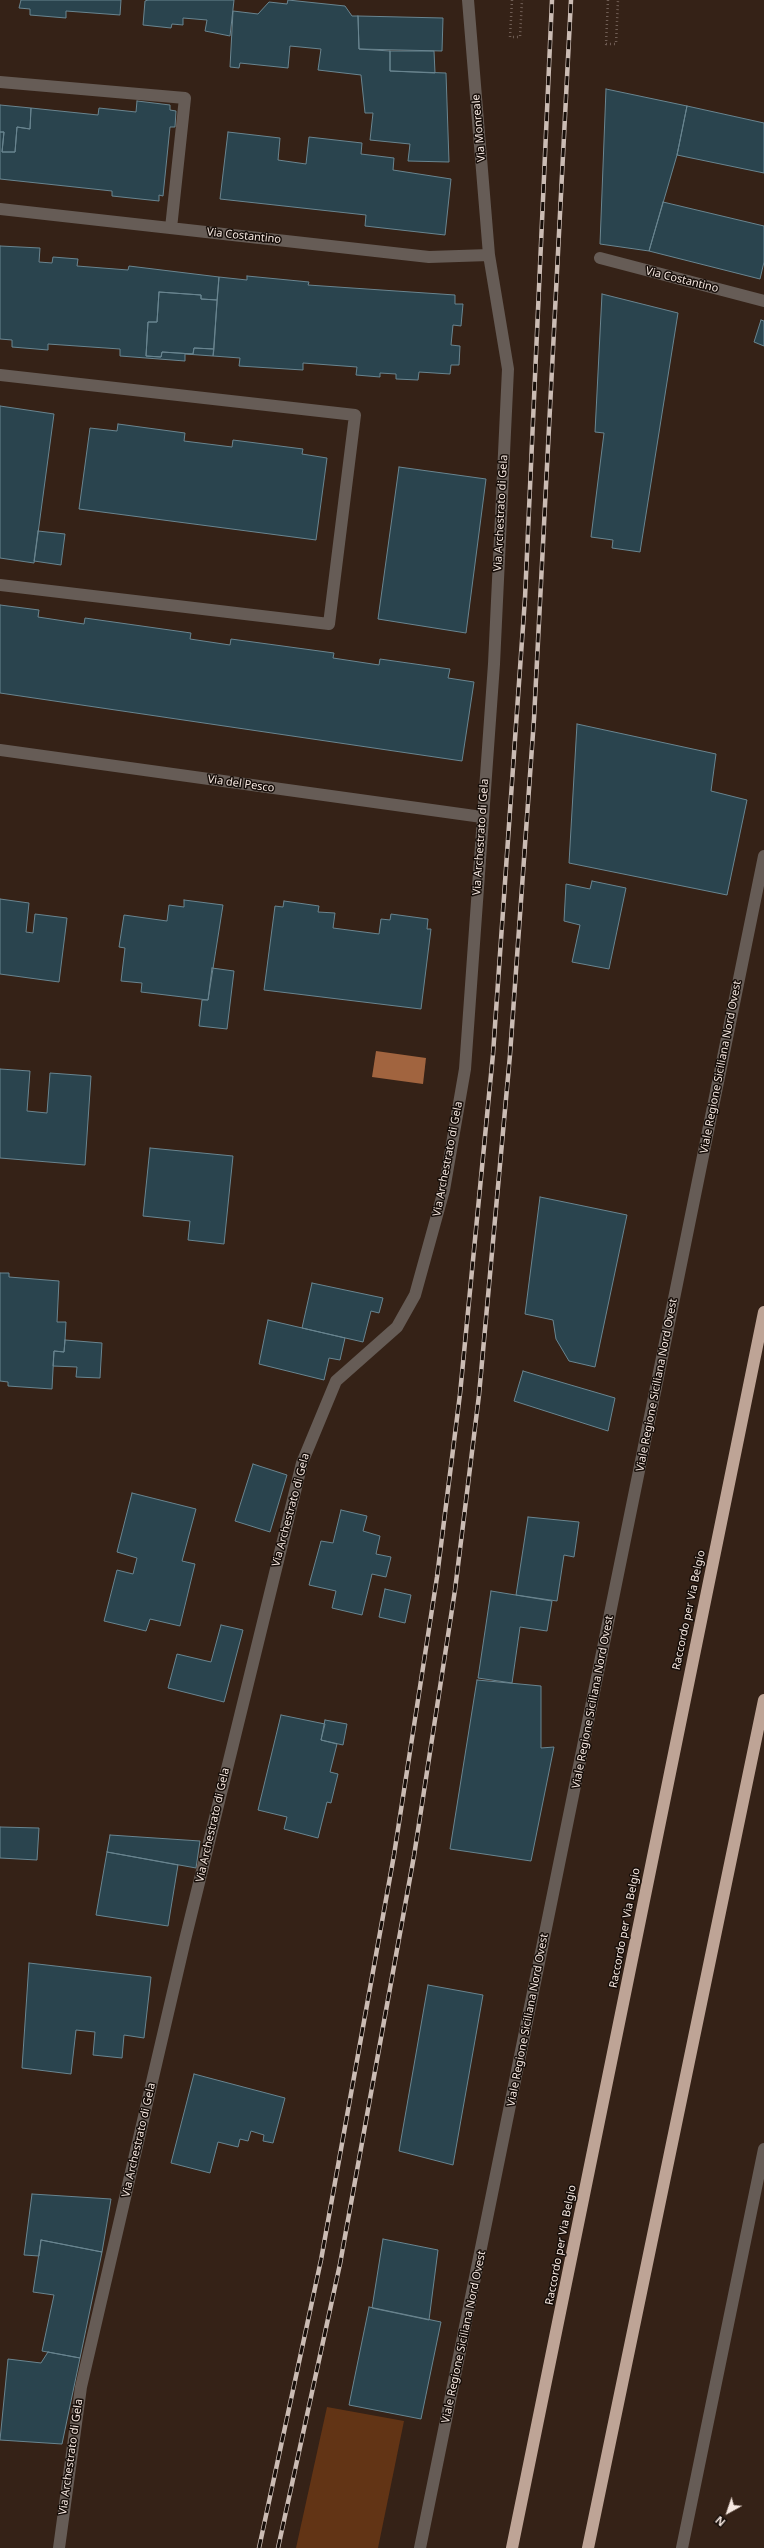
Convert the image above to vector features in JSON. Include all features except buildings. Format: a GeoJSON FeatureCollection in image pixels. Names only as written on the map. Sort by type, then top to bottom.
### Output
{"type":"FeatureCollection","features":[{"type":"Feature","properties":{"kind":"highway","name":"Raccordo per Via Belgio"},"geometry":{"type":"LineString","coordinates":[[512,2548],[764,1312]]}},
{"type":"Feature","properties":{"kind":"highway"},"geometry":{"type":"LineString","coordinates":[[588,2548],[764,1700]]}},
{"type":"Feature","properties":{"kind":"street","name":"Via Monreale"},"geometry":{"type":"LineString","coordinates":[[468,0],[489,255]]}},
{"type":"Feature","properties":{"kind":"street"},"geometry":{"type":"LineString","coordinates":[[0,82],[185,98],[171,228]]}},
{"type":"Feature","properties":{"kind":"street","name":"Via Costantino"},"geometry":{"type":"LineString","coordinates":[[0,209],[429,257],[489,255]]}},
{"type":"Feature","properties":{"kind":"street","name":"Via Archestrato di Gela"},"geometry":{"type":"LineString","coordinates":[[59,2548],[81,2387],[185,1940],[302,1463],[336,1381],[397,1327],[415,1295],[444,1190],[465,1069],[494,664],[508,369],[489,255]]}},
{"type":"Feature","properties":{"kind":"street","name":"Via Costantino"},"geometry":{"type":"LineString","coordinates":[[600,258],[764,301]]}},
{"type":"Feature","properties":{"kind":"street"},"geometry":{"type":"LineString","coordinates":[[0,375],[355,415],[329,624],[0,585]]}},
{"type":"Feature","properties":{"kind":"street","name":"Via del Pesco"},"geometry":{"type":"LineString","coordinates":[[0,750],[482,817]]}},
{"type":"Feature","properties":{"kind":"street","name":"Viale Regione Siciliana Nord Ovest"},"geometry":{"type":"LineString","coordinates":[[420,2548],[764,856]]}},
{"type":"Feature","properties":{"kind":"street"},"geometry":{"type":"LineString","coordinates":[[682,2548],[764,2149]]}},
{"type":"Feature","properties":{"kind":"path"},"geometry":{"type":"LineString","coordinates":[[512,0],[510,37],[520,37],[522,0]]}},
{"type":"Feature","properties":{"kind":"path"},"geometry":{"type":"LineString","coordinates":[[608,0],[606,44],[616,44],[618,0]]}},
{"type":"Feature","properties":{"kind":"shaded area"},"geometry":{"type":"Polygon","coordinates":[[[376,1051],[426,1058],[423,1084],[372,1077],[376,1051]]]}},
{"type":"Feature","properties":{"kind":"shaded area"},"geometry":{"type":"Polygon","coordinates":[[[327,2407],[404,2421],[378,2548],[296,2548],[327,2407]]]}},
{"type":"Feature","properties":{"kind":"railway"},"geometry":{"type":"LineString","coordinates":[[259,2548],[321,2260],[394,1855],[437,1577],[460,1394],[493,1054],[525,598],[552,0]]}},
{"type":"Feature","properties":{"kind":"railway"},"geometry":{"type":"LineString","coordinates":[[278,2548],[340,2264],[414,1856],[455,1590],[479,1395],[510,1055],[534,719],[571,0]]}}]}
